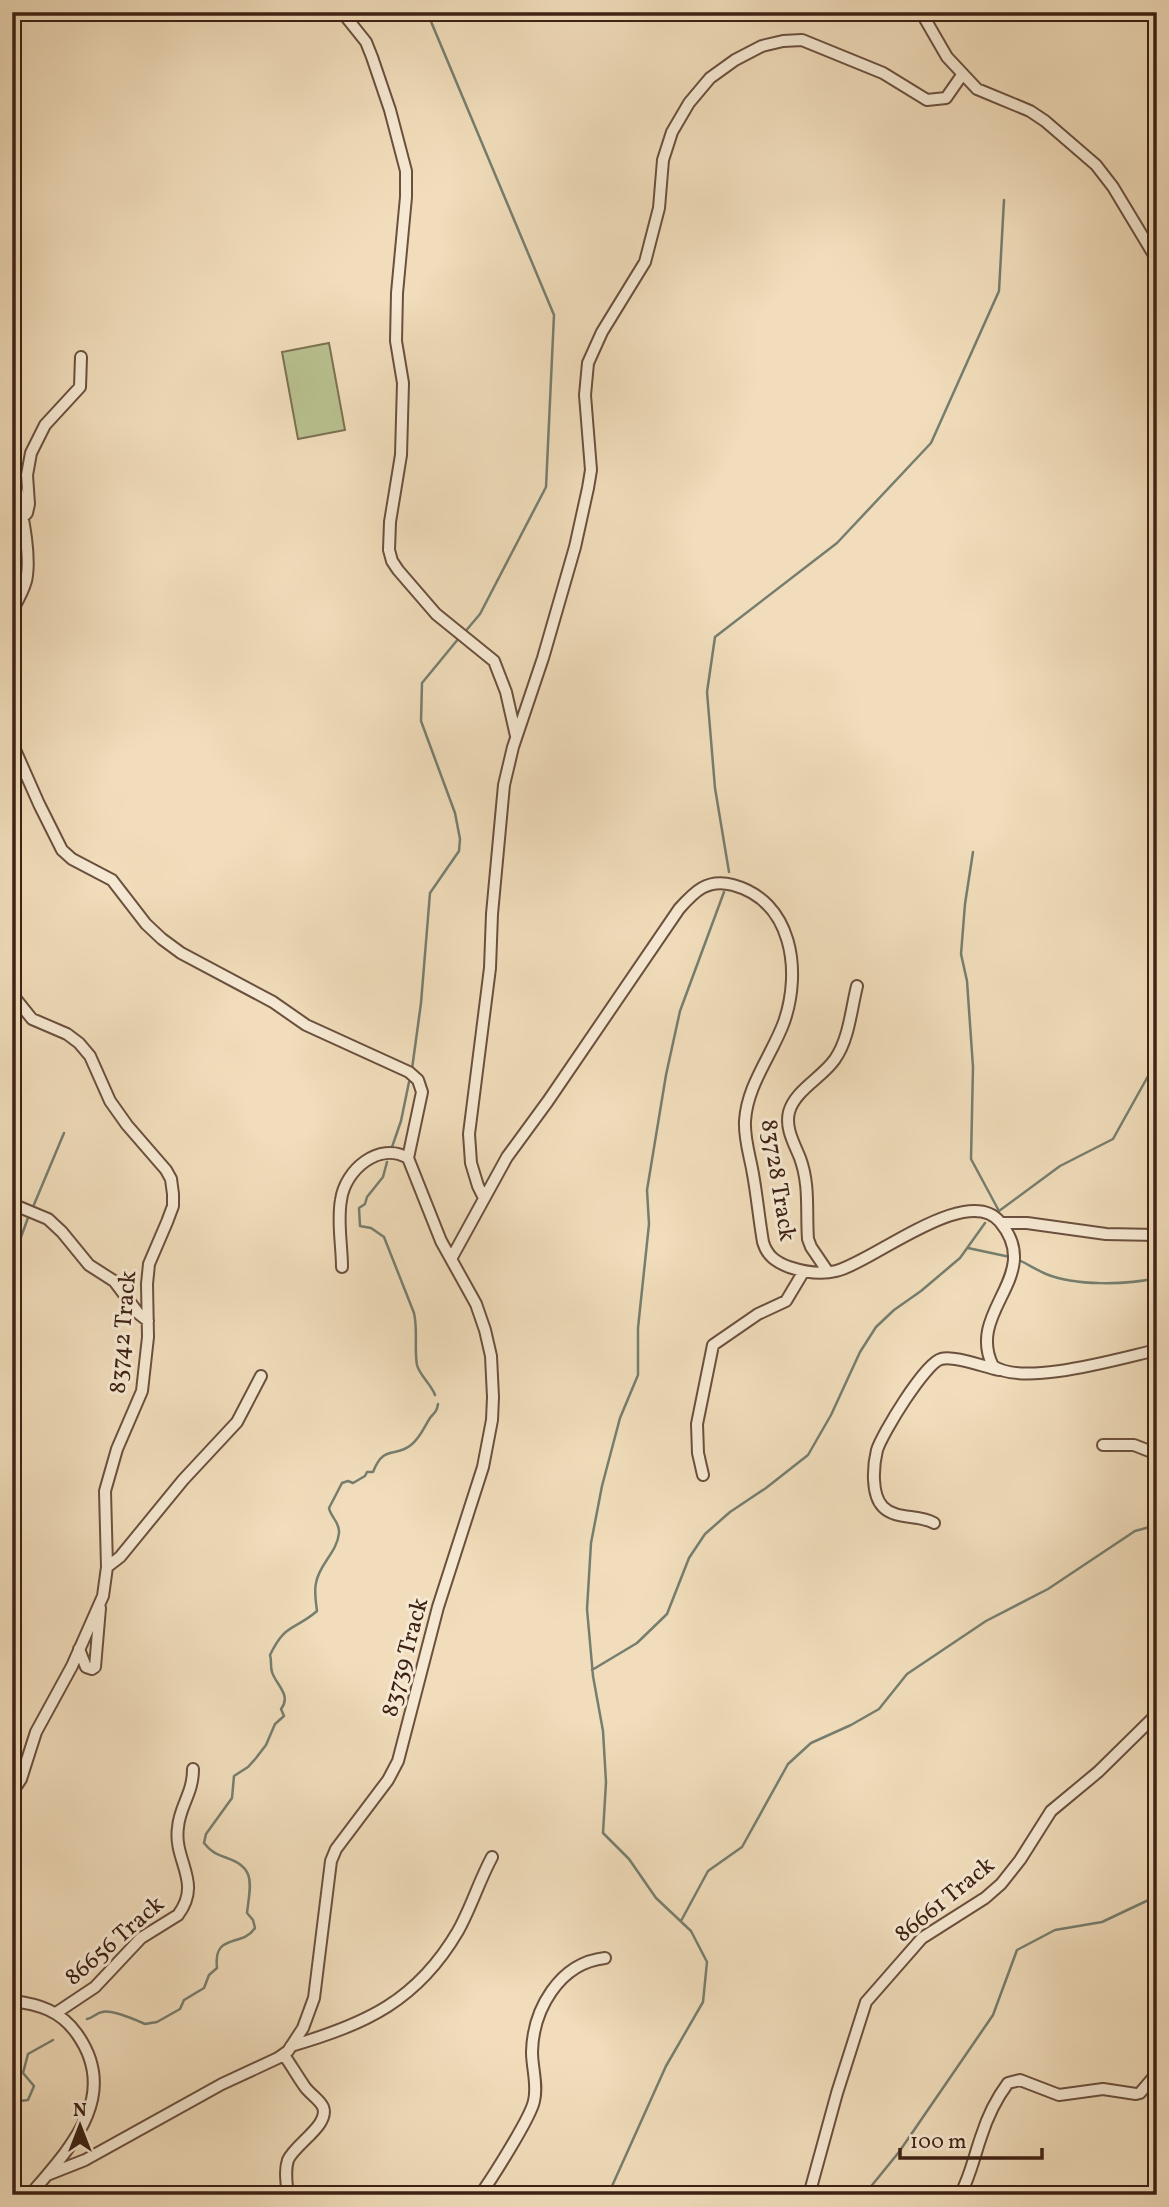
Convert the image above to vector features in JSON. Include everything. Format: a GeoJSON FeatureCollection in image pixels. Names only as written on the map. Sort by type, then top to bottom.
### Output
{"type":"FeatureCollection","features":[{"type":"Feature","properties":{"kind":"street"},"geometry":{"type":"LineString","coordinates":[[342,12],[366,41],[390,110],[406,171],[396,317],[396,348],[403,383],[401,455],[388,550],[398,570],[436,614],[494,661],[506,692],[517,737]]}},
{"type":"Feature","properties":{"kind":"street"},"geometry":{"type":"LineString","coordinates":[[921,12],[930,31],[962,75],[977,89],[1030,111],[1096,165],[1113,187],[1157,260]]}},
{"type":"Feature","properties":{"kind":"street"},"geometry":{"type":"LineString","coordinates":[[484,1198],[471,1163],[469,1134],[490,968],[501,805],[517,737],[575,547],[588,488],[591,470],[585,395],[590,355],[645,262],[659,208],[663,160],[672,132],[689,103],[710,78],[735,60],[762,46],[802,40],[883,74],[927,100],[946,98],[962,75]]}},
{"type":"Feature","properties":{"kind":"street"},"geometry":{"type":"LineString","coordinates":[[22,515],[27,513],[29,504],[27,475],[31,453],[45,425],[79,387],[81,357]]}},
{"type":"Feature","properties":{"kind":"street"},"geometry":{"type":"LineString","coordinates":[[12,461],[22,515],[27,567],[26,580],[12,611]]}},
{"type":"Feature","properties":{"kind":"street"},"geometry":{"type":"LineString","coordinates":[[12,500],[22,515]]}},
{"type":"Feature","properties":{"kind":"street"},"geometry":{"type":"LineString","coordinates":[[12,743],[62,850],[72,859],[111,880],[146,924],[162,939],[181,953],[273,1002],[306,1025],[409,1072],[418,1080],[422,1092],[408,1158],[401,1154],[380,1153],[370,1157],[351,1175],[341,1198],[342,1267]]}},
{"type":"Feature","properties":{"kind":"street","name":"83728 Track"},"geometry":{"type":"LineString","coordinates":[[451,1259],[527,1128],[679,909],[704,885],[728,884],[753,893],[775,911],[788,942],[791,966],[788,1006],[750,1099],[745,1131],[765,1249],[775,1260],[804,1271],[828,1272],[858,1263],[927,1224],[961,1212],[984,1211],[1002,1223],[1027,1223],[1106,1234],[1157,1234]]}},
{"type":"Feature","properties":{"kind":"street"},"geometry":{"type":"LineString","coordinates":[[828,1272],[808,1239],[808,1188],[789,1129],[788,1115],[799,1095],[835,1059],[843,1043],[857,986]]}},
{"type":"Feature","properties":{"kind":"street","name":"83742 Track"},"geometry":{"type":"LineString","coordinates":[[12,993],[32,1019],[67,1034],[90,1056],[110,1101],[171,1179],[173,1206],[149,1264],[148,1337],[142,1391],[117,1449],[105,1491],[106,1583],[100,1605],[36,1732],[21,1779],[13,1789],[12,1802]]}},
{"type":"Feature","properties":{"kind":"street","name":"83739 Track"},"geometry":{"type":"LineString","coordinates":[[288,2050],[310,2013],[317,1987],[323,1910],[331,1861],[388,1780],[398,1761],[438,1607],[488,1444],[493,1397],[491,1356],[476,1304],[451,1259],[408,1158]]}},
{"type":"Feature","properties":{"kind":"street"},"geometry":{"type":"LineString","coordinates":[[12,1204],[48,1219],[62,1231],[89,1265],[114,1281],[139,1314],[148,1321]]}},
{"type":"Feature","properties":{"kind":"street"},"geometry":{"type":"LineString","coordinates":[[999,1370],[989,1358],[987,1335],[993,1313],[1016,1261],[1011,1238],[1002,1223]]}},
{"type":"Feature","properties":{"kind":"street"},"geometry":{"type":"LineString","coordinates":[[703,1475],[698,1453],[697,1424],[713,1345],[758,1314],[786,1301],[804,1271]]}},
{"type":"Feature","properties":{"kind":"street"},"geometry":{"type":"LineString","coordinates":[[933,1523],[890,1513],[880,1504],[875,1483],[876,1455],[880,1443],[909,1393],[930,1366],[938,1360],[954,1359],[1016,1373],[1073,1370],[1157,1350]]}},
{"type":"Feature","properties":{"kind":"street"},"geometry":{"type":"LineString","coordinates":[[107,1567],[120,1557],[183,1480],[237,1422],[261,1376]]}},
{"type":"Feature","properties":{"kind":"street"},"geometry":{"type":"LineString","coordinates":[[1103,1445],[1133,1445],[1157,1454]]}},
{"type":"Feature","properties":{"kind":"street"},"geometry":{"type":"LineString","coordinates":[[79,1649],[86,1667],[95,1667],[100,1605]]}},
{"type":"Feature","properties":{"kind":"street","name":"86661 Track"},"geometry":{"type":"LineString","coordinates":[[809,2195],[866,2002],[922,1938],[993,1891],[1020,1860],[1051,1811],[1098,1772],[1157,1714]]}},
{"type":"Feature","properties":{"kind":"street","name":"86656 Track"},"geometry":{"type":"LineString","coordinates":[[56,2013],[89,1992],[141,1938],[182,1910],[190,1885],[182,1862],[177,1831],[191,1790],[192,1769]]}},
{"type":"Feature","properties":{"kind":"street"},"geometry":{"type":"LineString","coordinates":[[47,2175],[85,2160],[288,2050],[334,2034],[395,2004],[426,1975],[460,1928],[492,1857]]}},
{"type":"Feature","properties":{"kind":"street"},"geometry":{"type":"LineString","coordinates":[[480,2195],[534,2104],[533,2039],[536,2019],[545,2000],[561,1980],[580,1964],[605,1958]]}},
{"type":"Feature","properties":{"kind":"street"},"geometry":{"type":"LineString","coordinates":[[12,2001],[29,2003],[56,2013],[72,2026],[88,2051],[94,2071],[95,2087],[83,2127],[30,2195]]}},
{"type":"Feature","properties":{"kind":"street"},"geometry":{"type":"LineString","coordinates":[[287,2187],[285,2175],[289,2159],[302,2141],[320,2125],[324,2113],[321,2104],[305,2086],[288,2050]]}},
{"type":"Feature","properties":{"kind":"street"},"geometry":{"type":"LineString","coordinates":[[960,2195],[982,2134],[1008,2083],[1020,2080],[1059,2095],[1102,2089],[1136,2094],[1157,2073]]}},
{"type":"Feature","properties":{"kind":"green space"},"geometry":{"type":"Polygon","coordinates":[[[329,343],[345,430],[298,439],[282,352],[329,343]]]}},
{"type":"Feature","properties":{"kind":"waterway"},"geometry":{"type":"LineString","coordinates":[[427,12],[554,315],[546,487],[480,614],[464,633]]}},
{"type":"Feature","properties":{"kind":"waterway"},"geometry":{"type":"LineString","coordinates":[[729,872],[715,788],[707,692],[715,637],[837,543],[931,443],[999,291],[1004,200]]}},
{"type":"Feature","properties":{"kind":"waterway"},"geometry":{"type":"LineString","coordinates":[[412,1069],[421,1003],[430,893],[459,851],[460,839],[455,813],[421,721],[422,683],[459,638]]}},
{"type":"Feature","properties":{"kind":"waterway"},"geometry":{"type":"LineString","coordinates":[[973,852],[961,954],[967,981],[973,1067],[971,1159],[999,1211],[1060,1166],[1113,1139],[1157,1060]]}},
{"type":"Feature","properties":{"kind":"waterway"},"geometry":{"type":"LineString","coordinates":[[608,2195],[666,2066],[703,2002],[707,1962],[691,1931],[656,1898],[629,1859],[603,1833],[606,1782],[603,1731],[593,1676],[587,1609],[591,1543],[602,1486],[620,1418],[638,1375],[638,1328],[649,1224],[647,1190],[666,1075],[680,1011],[724,892]]}},
{"type":"Feature","properties":{"kind":"waterway"},"geometry":{"type":"LineString","coordinates":[[392,1147],[401,1121],[409,1082]]}},
{"type":"Feature","properties":{"kind":"waterway"},"geometry":{"type":"LineString","coordinates":[[33,1207],[64,1133]]}},
{"type":"Feature","properties":{"kind":"waterway"},"geometry":{"type":"LineString","coordinates":[[387,1162],[383,1177],[367,1197],[365,1204],[359,1208],[360,1226],[371,1228],[384,1237],[414,1313],[417,1365],[435,1395]]}},
{"type":"Feature","properties":{"kind":"waterway"},"geometry":{"type":"LineString","coordinates":[[12,1262],[29,1215]]}},
{"type":"Feature","properties":{"kind":"waterway"},"geometry":{"type":"LineString","coordinates":[[592,1670],[637,1643],[667,1614],[689,1558],[705,1534],[730,1512],[808,1455],[831,1415],[860,1352],[876,1327],[960,1258],[985,1223]]}},
{"type":"Feature","properties":{"kind":"waterway"},"geometry":{"type":"LineString","coordinates":[[968,1248],[1010,1257]]}},
{"type":"Feature","properties":{"kind":"waterway"},"geometry":{"type":"LineString","coordinates":[[1021,1261],[1046,1274],[1071,1281],[1116,1283],[1157,1278]]}},
{"type":"Feature","properties":{"kind":"waterway"},"geometry":{"type":"LineString","coordinates":[[87,2019],[106,2011],[145,2024],[157,2022],[180,2009],[184,2000],[204,1988],[209,1975],[217,1968],[219,1949],[243,1938],[255,1928],[247,1913],[250,1886],[247,1873],[237,1862],[209,1849],[204,1843],[206,1834],[232,1798],[234,1776],[256,1758],[266,1745],[275,1724],[284,1716],[281,1709],[285,1699],[272,1672],[270,1655],[286,1632],[317,1611],[315,1590],[318,1576],[335,1547],[339,1533],[329,1508],[342,1483],[353,1483],[367,1472],[373,1472],[381,1458],[411,1445],[438,1404]]}},
{"type":"Feature","properties":{"kind":"waterway"},"geometry":{"type":"LineString","coordinates":[[681,1921],[708,1871],[742,1847],[788,1764],[811,1743],[879,1709],[907,1674],[986,1621],[1048,1589],[1135,1531],[1157,1525]]}},
{"type":"Feature","properties":{"kind":"waterway"},"geometry":{"type":"LineString","coordinates":[[864,2195],[899,2152],[993,2015],[1017,1950],[1055,1930],[1102,1922],[1157,1896]]}},
{"type":"Feature","properties":{"kind":"waterway"},"geometry":{"type":"LineString","coordinates":[[12,2102],[28,2100],[34,2086],[23,2073],[28,2054],[53,2040]]}}]}
